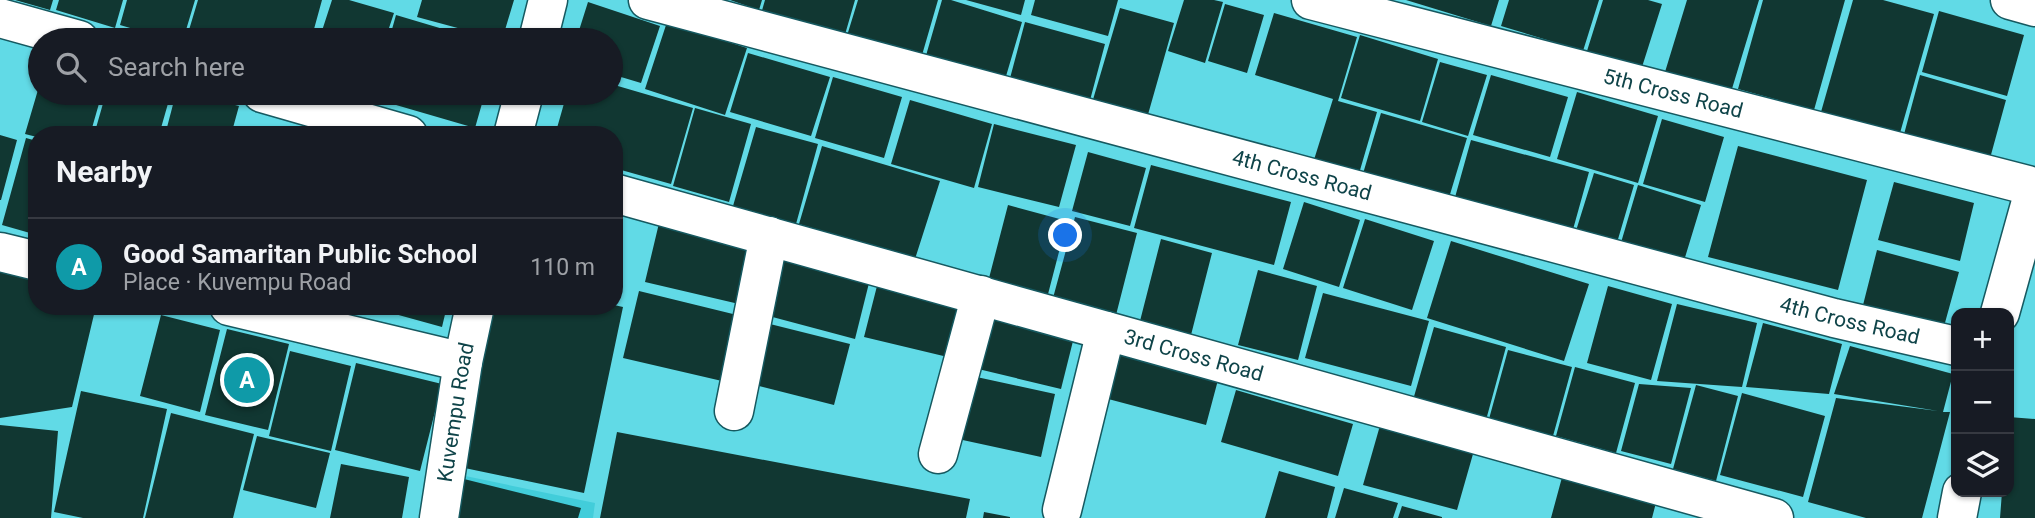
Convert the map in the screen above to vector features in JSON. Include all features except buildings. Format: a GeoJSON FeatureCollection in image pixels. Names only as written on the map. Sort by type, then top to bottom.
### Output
{"type":"FeatureCollection","features":[{"type":"Feature","properties":{"kind":"street"},"geometry":{"type":"LineString","coordinates":[[541,28],[548,0]]}},
{"type":"Feature","properties":{"kind":"street","name":"4th Cross Road"},"geometry":{"type":"LineString","coordinates":[[648,0],[1834,318],[1951,345]]}},
{"type":"Feature","properties":{"kind":"street","name":"5th Cross Road"},"geometry":{"type":"LineString","coordinates":[[1311,0],[2035,187]]}},
{"type":"Feature","properties":{"kind":"street"},"geometry":{"type":"LineString","coordinates":[[2010,0],[2035,6]]}},
{"type":"Feature","properties":{"kind":"street"},"geometry":{"type":"LineString","coordinates":[[0,18],[36,28]]}},
{"type":"Feature","properties":{"kind":"street"},"geometry":{"type":"LineString","coordinates":[[304,105],[377,126]]}},
{"type":"Feature","properties":{"kind":"street"},"geometry":{"type":"LineString","coordinates":[[515,126],[521,105]]}},
{"type":"Feature","properties":{"kind":"street"},"geometry":{"type":"LineString","coordinates":[[2003,308],[2024,271],[2035,187]]}},
{"type":"Feature","properties":{"kind":"street","name":"3rd Cross Road"},"geometry":{"type":"LineString","coordinates":[[623,195],[1773,518]]}},
{"type":"Feature","properties":{"kind":"street"},"geometry":{"type":"LineString","coordinates":[[734,411],[769,236]]}},
{"type":"Feature","properties":{"kind":"street"},"geometry":{"type":"LineString","coordinates":[[0,252],[28,259]]}},
{"type":"Feature","properties":{"kind":"street"},"geometry":{"type":"LineString","coordinates":[[938,454],[981,295]]}},
{"type":"Feature","properties":{"kind":"street"},"geometry":{"type":"LineString","coordinates":[[267,315],[463,362]]}},
{"type":"Feature","properties":{"kind":"street","name":"Kuvempu Road"},"geometry":{"type":"LineString","coordinates":[[439,518],[463,362],[473,315]]}},
{"type":"Feature","properties":{"kind":"street"},"geometry":{"type":"LineString","coordinates":[[1062,510],[1107,331]]}},
{"type":"Feature","properties":{"kind":"street"},"geometry":{"type":"LineString","coordinates":[[1957,518],[1961,497]]}},
{"type":"Feature","properties":{"kind":"shaded area"},"geometry":{"type":"Polygon","coordinates":[[[451,473],[595,503],[593,518],[444,518],[451,473]]]}},
{"type":"Feature","properties":{"kind":"place","name":"Good Samaritan Public School"},"geometry":{"type":"Point","coordinates":[247,380]}}]}
